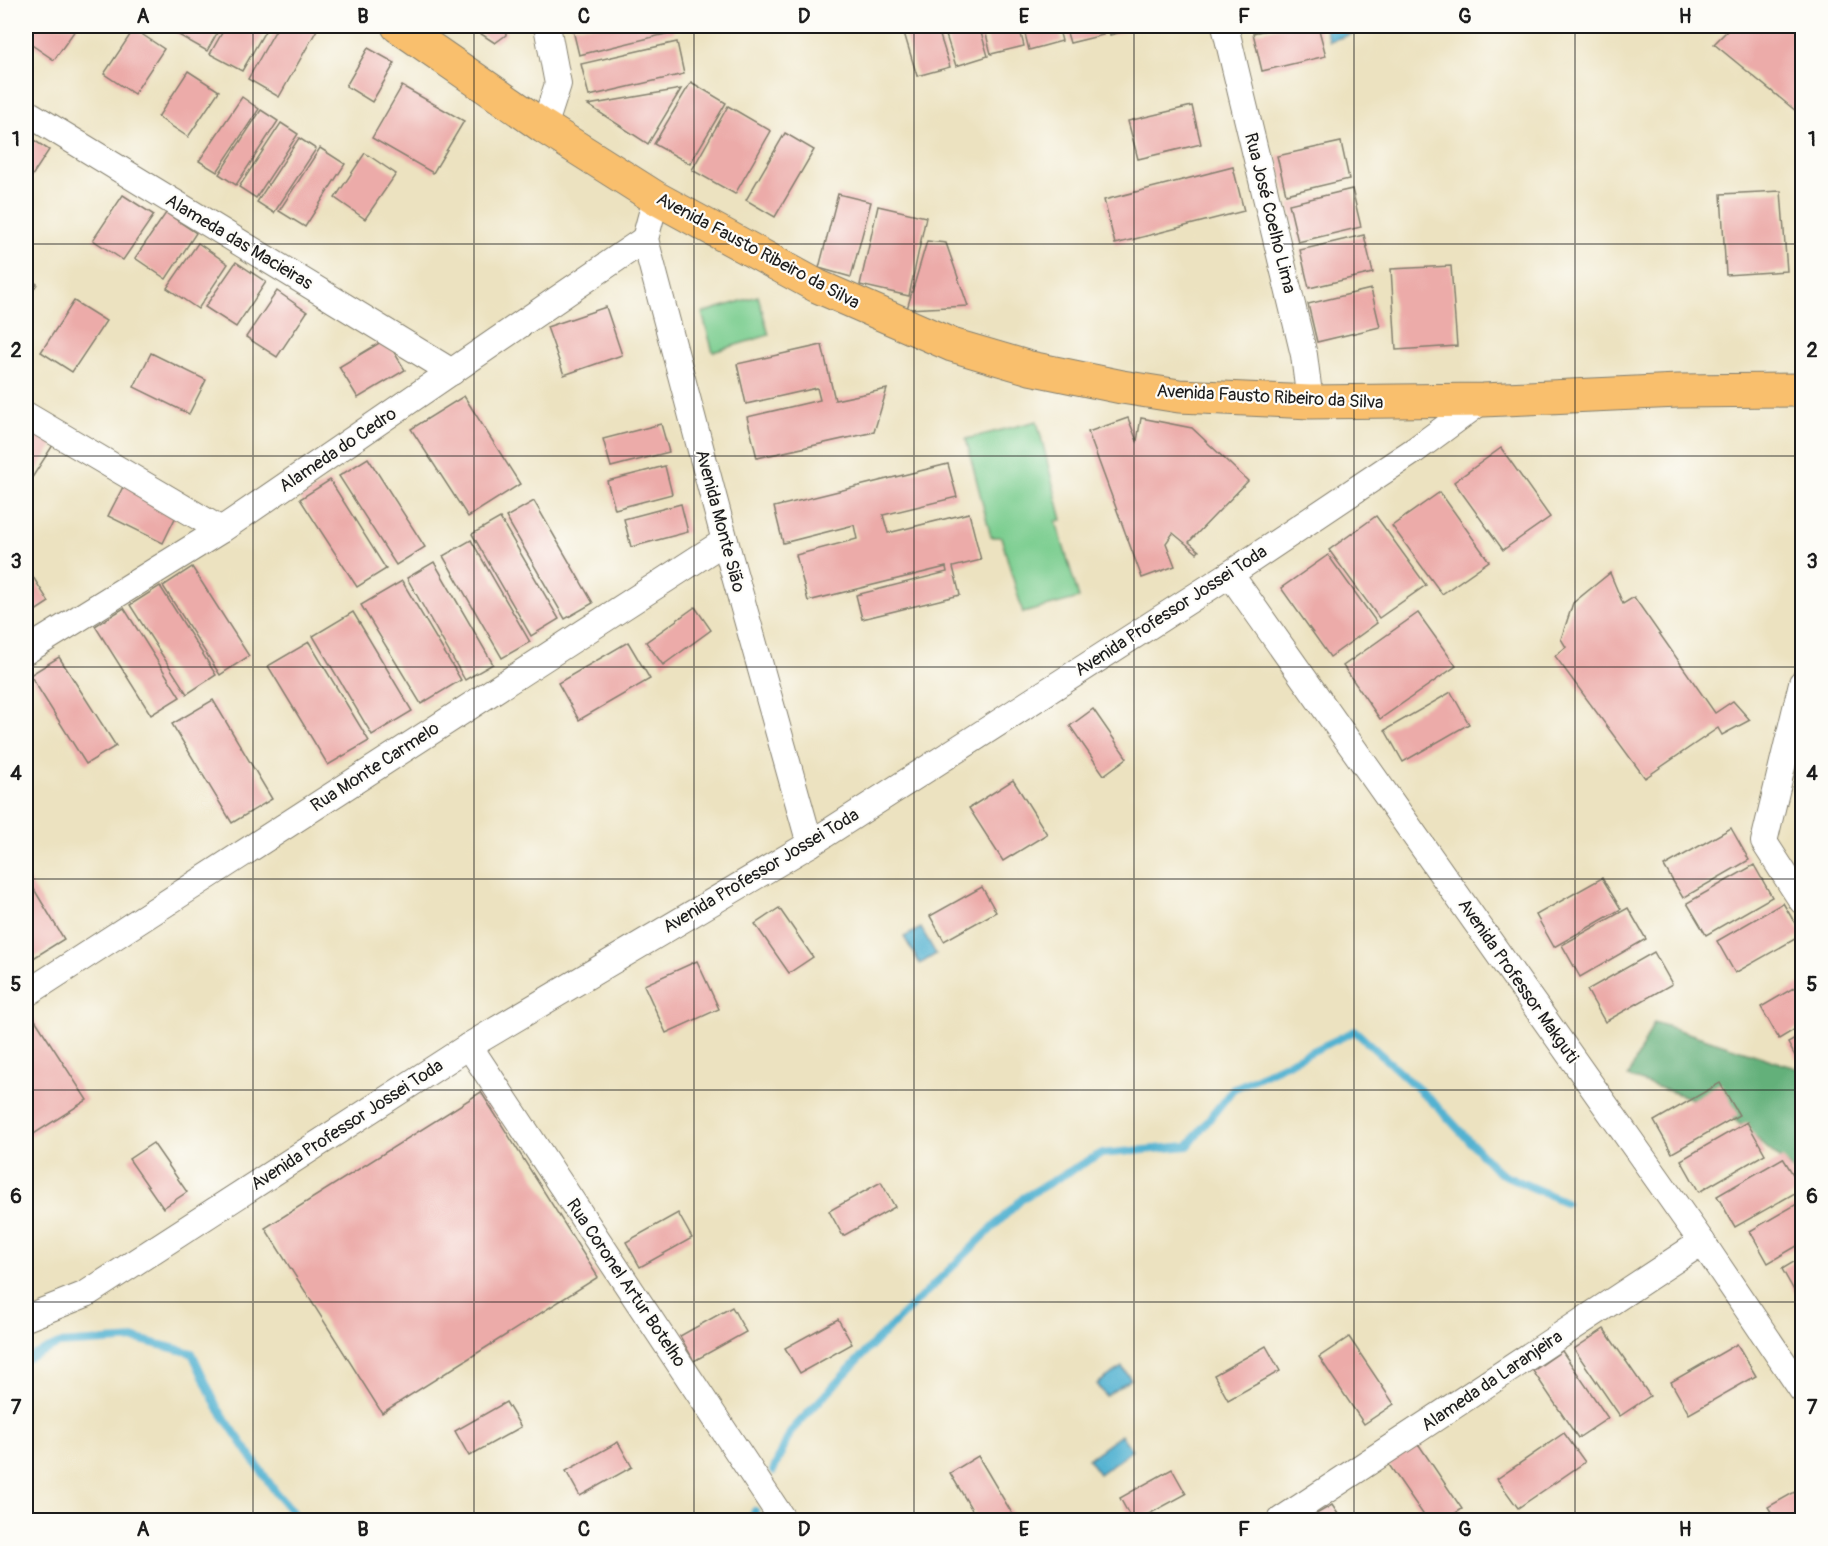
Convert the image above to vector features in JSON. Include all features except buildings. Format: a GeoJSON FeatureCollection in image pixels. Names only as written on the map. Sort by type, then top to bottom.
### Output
{"type":"FeatureCollection","features":[{"type":"Feature","properties":{"kind":"main road","name":"Avenida Fausto Ribeiro da Silva"},"geometry":{"type":"LineString","coordinates":[[407,29],[544,127],[656,198],[817,286],[952,345],[1030,368],[1179,396],[1310,402],[1483,400],[1678,391],[1803,390]]}},
{"type":"Feature","properties":{"kind":"street"},"geometry":{"type":"LineString","coordinates":[[544,127],[558,84],[547,26]]}},
{"type":"Feature","properties":{"kind":"street","name":"Rua José Coelho Lima"},"geometry":{"type":"LineString","coordinates":[[1225,26],[1304,355],[1310,402]]}},
{"type":"Feature","properties":{"kind":"street","name":"Alameda das Macieiras"},"geometry":{"type":"LineString","coordinates":[[26,112],[452,372]]}},
{"type":"Feature","properties":{"kind":"street","name":"Avenida Monte Sião"},"geometry":{"type":"LineString","coordinates":[[656,198],[645,239],[725,541],[810,844]]}},
{"type":"Feature","properties":{"kind":"street","name":"Alameda do Cedro"},"geometry":{"type":"LineString","coordinates":[[26,651],[222,530],[645,239]]}},
{"type":"Feature","properties":{"kind":"street","name":"Avenida Professor Jossei Toda"},"geometry":{"type":"LineString","coordinates":[[26,1318],[86,1294],[469,1046],[810,844],[1230,574],[1415,450],[1483,400]]}},
{"type":"Feature","properties":{"kind":"street"},"geometry":{"type":"LineString","coordinates":[[26,415],[222,530]]}},
{"type":"Feature","properties":{"kind":"street","name":"Rua Monte Carmelo"},"geometry":{"type":"LineString","coordinates":[[26,994],[725,541]]}},
{"type":"Feature","properties":{"kind":"street","name":"Avenida Professor Makguti"},"geometry":{"type":"LineString","coordinates":[[1230,574],[1702,1242],[1803,1390]]}},
{"type":"Feature","properties":{"kind":"street"},"geometry":{"type":"LineString","coordinates":[[1803,683],[1764,842],[1803,902]]}},
{"type":"Feature","properties":{"kind":"street","name":"Rua Coronel Artur Botelho"},"geometry":{"type":"LineString","coordinates":[[469,1046],[783,1521]]}},
{"type":"Feature","properties":{"kind":"street","name":"Alameda da Laranjeira"},"geometry":{"type":"LineString","coordinates":[[1281,1521],[1702,1242]]}},
{"type":"Feature","properties":{"kind":"green space"},"geometry":{"type":"Polygon","coordinates":[[[758,296],[769,335],[713,352],[702,313],[758,296]]]}},
{"type":"Feature","properties":{"kind":"green space"},"geometry":{"type":"Polygon","coordinates":[[[1037,421],[1062,520],[1056,521],[1079,598],[1023,613],[1001,537],[991,537],[966,439],[1037,421]]]}},
{"type":"Feature","properties":{"kind":"green space"},"geometry":{"type":"Polygon","coordinates":[[[1654,1022],[1802,1070],[1802,1178],[1722,1109],[1628,1077],[1654,1022]]]}},
{"type":"Feature","properties":{"kind":"water"},"geometry":{"type":"Polygon","coordinates":[[[1324,26],[1365,26],[1366,30],[1329,41],[1324,26]]]}},
{"type":"Feature","properties":{"kind":"water"},"geometry":{"type":"Polygon","coordinates":[[[921,928],[936,954],[920,964],[904,937],[921,928]]]}},
{"type":"Feature","properties":{"kind":"water"},"geometry":{"type":"Polygon","coordinates":[[[1122,1367],[1131,1379],[1106,1396],[1097,1384],[1122,1367]]]}},
{"type":"Feature","properties":{"kind":"water"},"geometry":{"type":"Polygon","coordinates":[[[1121,1435],[1132,1450],[1099,1474],[1088,1459],[1121,1435]]]}},
{"type":"Feature","properties":{"kind":"waterway"},"geometry":{"type":"LineString","coordinates":[[773,1471],[791,1431],[875,1342],[1023,1198],[1100,1154],[1188,1146],[1233,1089],[1355,1031],[1438,1107],[1498,1172],[1565,1202]]}},
{"type":"Feature","properties":{"kind":"waterway"},"geometry":{"type":"LineString","coordinates":[[26,1359],[59,1344],[137,1339],[192,1353],[217,1407],[277,1494],[299,1520]]}},
{"type":"Feature","properties":{"kind":"waterway"},"geometry":{"type":"LineString","coordinates":[[750,1520],[755,1511]]}}]}
